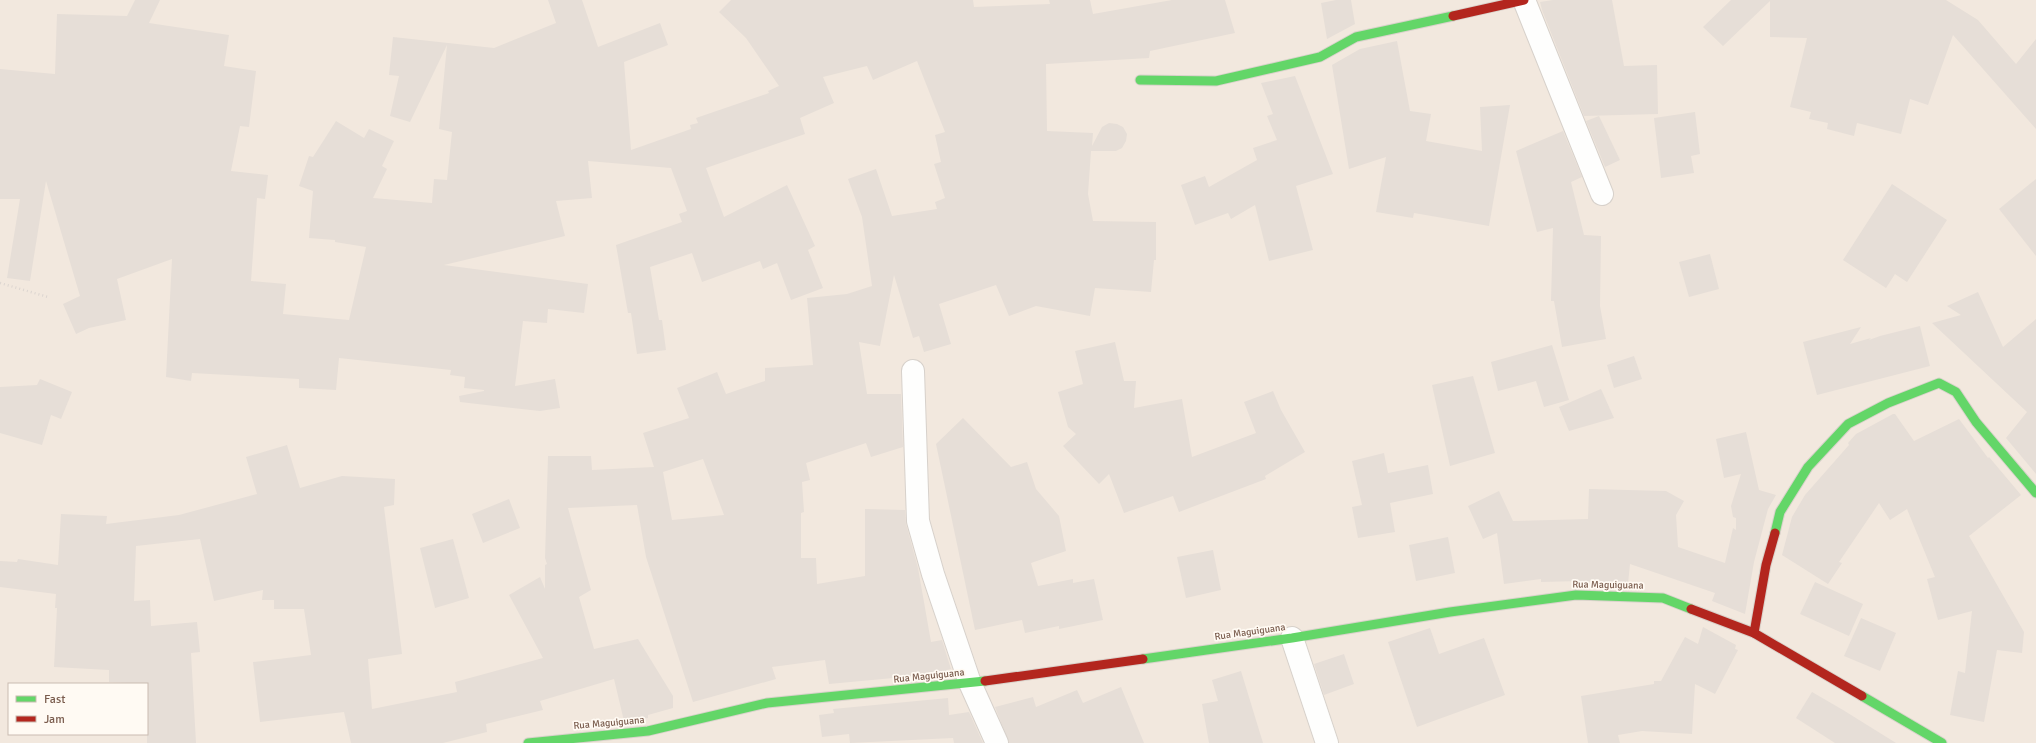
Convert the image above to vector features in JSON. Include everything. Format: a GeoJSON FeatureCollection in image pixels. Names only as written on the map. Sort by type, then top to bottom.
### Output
{"type":"FeatureCollection","features":[{"type":"Feature","properties":{"kind":"street"},"geometry":{"type":"LineString","coordinates":[[1140,80],[1216,81],[1320,57],[1356,37],[1524,0],[1602,194]]}},
{"type":"Feature","properties":{"kind":"street"},"geometry":{"type":"LineString","coordinates":[[912,371],[918,520],[933,574],[970,683],[997,743]]}},
{"type":"Feature","properties":{"kind":"street"},"geometry":{"type":"LineString","coordinates":[[1754,633],[1766,565],[1780,512],[1808,467],[1848,424],[1888,403],[1939,383],[1956,392],[1976,422],[2036,493]]}},
{"type":"Feature","properties":{"kind":"street","name":"Rua Maguiguana"},"geometry":{"type":"LineString","coordinates":[[528,743],[648,731],[767,703],[970,683],[1292,638],[1450,612],[1576,595],[1663,598],[1754,633],[1942,743]]}},
{"type":"Feature","properties":{"kind":"street"},"geometry":{"type":"LineString","coordinates":[[1292,638],[1327,743]]}},
{"type":"Feature","properties":{"kind":"path"},"geometry":{"type":"LineString","coordinates":[[0,283],[48,297]]}},
{"type":"Feature","properties":{"kind":"shaded area"},"geometry":{"type":"Polygon","coordinates":[[[0,0],[2036,0],[2036,743],[0,743],[0,0]]]}},
{"type":"Feature","properties":{"kind":"building"},"geometry":{"type":"Polygon","coordinates":[[[135,0],[160,0],[149,23],[229,35],[224,66],[256,71],[249,127],[240,126],[231,171],[268,175],[265,199],[257,198],[251,281],[286,284],[283,314],[349,320],[366,247],[335,242],[335,240],[309,238],[313,191],[299,186],[309,156],[313,157],[336,121],[364,138],[369,129],[394,141],[382,166],[387,169],[373,198],[432,203],[434,179],[447,180],[452,132],[439,129],[447,45],[410,122],[390,116],[399,76],[389,75],[393,37],[494,48],[556,23],[548,0],[582,0],[598,47],[660,23],[668,45],[624,62],[631,150],[691,129],[690,125],[698,123],[696,118],[769,93],[768,91],[779,86],[746,38],[719,12],[731,0],[973,0],[974,7],[1050,4],[1049,0],[1090,0],[1093,14],[1172,0],[1225,0],[1235,33],[1150,51],[1149,58],[1046,64],[1047,131],[1093,133],[1092,146],[1102,127],[1109,123],[1117,124],[1123,127],[1127,134],[1126,141],[1122,148],[1116,151],[1091,151],[1088,194],[1093,221],[1156,222],[1156,260],[1154,260],[1151,292],[1095,288],[1090,316],[1036,306],[1009,316],[996,285],[939,304],[951,344],[924,352],[919,336],[913,338],[894,275],[880,346],[859,342],[867,394],[901,394],[903,447],[871,457],[866,443],[806,463],[810,480],[802,482],[804,512],[801,513],[801,558],[816,558],[817,584],[865,576],[865,509],[905,510],[906,524],[918,568],[931,642],[942,640],[951,669],[947,670],[947,673],[829,684],[825,660],[772,667],[776,679],[693,702],[646,557],[637,505],[568,508],[591,590],[579,597],[594,649],[638,639],[673,696],[673,708],[648,715],[648,718],[624,721],[614,679],[540,701],[543,710],[486,724],[487,732],[443,743],[351,743],[344,712],[260,722],[253,662],[311,655],[304,609],[274,609],[274,600],[262,600],[263,590],[214,601],[200,539],[136,546],[134,601],[150,600],[151,626],[197,622],[200,652],[191,653],[196,743],[147,743],[148,683],[109,682],[109,670],[54,667],[57,608],[55,608],[56,594],[0,587],[0,561],[17,562],[18,559],[58,565],[61,514],[107,516],[106,524],[179,515],[257,494],[246,457],[287,445],[300,488],[342,476],[395,479],[394,505],[384,507],[402,654],[368,659],[372,709],[457,692],[455,682],[543,658],[509,595],[540,577],[545,589],[545,565],[547,564],[545,558],[548,456],[591,456],[592,470],[654,467],[643,433],[689,418],[677,388],[717,372],[726,394],[765,381],[765,368],[813,365],[807,298],[847,294],[872,286],[862,217],[848,179],[876,169],[892,216],[937,209],[935,202],[945,198],[934,164],[941,162],[935,135],[945,132],[917,61],[873,80],[867,66],[823,77],[834,103],[800,118],[805,134],[706,168],[724,217],[787,185],[815,246],[808,250],[823,288],[791,300],[777,263],[763,269],[760,261],[702,282],[692,253],[650,267],[659,320],[662,320],[666,350],[637,354],[631,313],[628,313],[616,245],[682,222],[679,214],[687,211],[671,168],[588,161],[592,198],[556,201],[565,236],[444,265],[588,284],[584,313],[548,309],[547,323],[523,321],[515,386],[555,379],[560,408],[540,411],[460,402],[459,396],[484,390],[464,388],[465,377],[450,375],[451,370],[339,358],[336,390],[299,388],[299,379],[192,373],[191,381],[166,377],[172,259],[117,279],[126,320],[89,328],[76,334],[63,304],[80,296],[46,181],[30,281],[7,278],[20,199],[0,199],[0,69],[55,74],[57,14],[127,16],[135,0]],[[703,459],[663,472],[672,520],[724,515],[703,459]]]}},
{"type":"Feature","properties":{"kind":"building"},"geometry":{"type":"Polygon","coordinates":[[[1336,0],[1351,0],[1355,24],[1327,39],[1321,3],[1336,0]]]}},
{"type":"Feature","properties":{"kind":"building"},"geometry":{"type":"Polygon","coordinates":[[[1553,0],[1612,0],[1624,66],[1657,65],[1658,114],[1584,116],[1542,10],[1540,2],[1553,0]]]}},
{"type":"Feature","properties":{"kind":"building"},"geometry":{"type":"Polygon","coordinates":[[[1731,0],[1946,0],[1978,20],[2016,64],[2036,39],[2036,129],[1953,35],[1928,105],[1910,99],[1901,134],[1857,123],[1854,136],[1827,129],[1828,123],[1809,119],[1811,112],[1790,107],[1807,38],[1770,37],[1770,1],[1723,46],[1703,27],[1731,0]]]}},
{"type":"Feature","properties":{"kind":"building"},"geometry":{"type":"Polygon","coordinates":[[[1397,41],[1410,111],[1431,114],[1426,141],[1482,151],[1480,107],[1510,105],[1489,226],[1414,213],[1413,218],[1376,212],[1386,157],[1349,169],[1332,65],[1360,49],[1397,41]]]}},
{"type":"Feature","properties":{"kind":"building"},"geometry":{"type":"Polygon","coordinates":[[[1295,76],[1333,174],[1296,186],[1313,250],[1269,261],[1255,205],[1231,219],[1228,213],[1195,225],[1181,185],[1205,176],[1209,187],[1257,160],[1253,148],[1277,140],[1267,116],[1273,114],[1261,83],[1295,76]]]}},
{"type":"Feature","properties":{"kind":"building"},"geometry":{"type":"Polygon","coordinates":[[[1695,112],[1700,154],[1691,156],[1694,173],[1661,178],[1654,118],[1695,112]]]}},
{"type":"Feature","properties":{"kind":"building"},"geometry":{"type":"Polygon","coordinates":[[[1599,116],[1620,160],[1605,167],[1586,121],[1599,116]]]}},
{"type":"Feature","properties":{"kind":"building"},"geometry":{"type":"Polygon","coordinates":[[[1563,131],[1582,177],[1571,182],[1584,235],[1601,236],[1600,306],[1606,339],[1562,347],[1554,301],[1551,301],[1553,228],[1537,232],[1516,151],[1563,131]]]}},
{"type":"Feature","properties":{"kind":"building"},"geometry":{"type":"Polygon","coordinates":[[[2036,179],[2036,256],[1999,209],[2036,179]]]}},
{"type":"Feature","properties":{"kind":"building"},"geometry":{"type":"Polygon","coordinates":[[[1892,184],[1947,220],[1907,282],[1895,274],[1886,288],[1843,260],[1892,184]]]}},
{"type":"Feature","properties":{"kind":"building"},"geometry":{"type":"Polygon","coordinates":[[[1710,254],[1719,289],[1689,297],[1679,262],[1710,254]]]}},
{"type":"Feature","properties":{"kind":"building"},"geometry":{"type":"Polygon","coordinates":[[[1978,292],[2003,347],[2036,319],[2036,474],[2006,438],[2027,412],[1932,323],[1961,315],[1947,306],[1978,292]]]}},
{"type":"Feature","properties":{"kind":"building"},"geometry":{"type":"Polygon","coordinates":[[[1920,326],[1930,366],[1817,395],[1803,342],[1861,327],[1850,344],[1920,326]]]}},
{"type":"Feature","properties":{"kind":"building"},"geometry":{"type":"Polygon","coordinates":[[[1115,342],[1124,381],[1136,381],[1134,408],[1182,399],[1192,457],[1256,433],[1244,402],[1273,391],[1281,410],[1305,452],[1265,476],[1266,479],[1179,512],[1173,496],[1124,513],[1109,474],[1099,484],[1063,446],[1076,434],[1068,427],[1058,392],[1083,384],[1075,351],[1115,342]]]}},
{"type":"Feature","properties":{"kind":"building"},"geometry":{"type":"Polygon","coordinates":[[[1552,345],[1569,400],[1544,407],[1536,381],[1498,391],[1491,362],[1552,345]]]}},
{"type":"Feature","properties":{"kind":"building"},"geometry":{"type":"Polygon","coordinates":[[[1634,356],[1642,379],[1614,388],[1607,365],[1634,356]]]}},
{"type":"Feature","properties":{"kind":"building"},"geometry":{"type":"Polygon","coordinates":[[[1473,376],[1495,453],[1450,466],[1432,385],[1473,376]]]}},
{"type":"Feature","properties":{"kind":"building"},"geometry":{"type":"Polygon","coordinates":[[[40,379],[72,392],[61,419],[51,415],[42,445],[0,433],[0,387],[37,385],[40,379]]]}},
{"type":"Feature","properties":{"kind":"building"},"geometry":{"type":"Polygon","coordinates":[[[1601,389],[1614,418],[1569,431],[1559,407],[1601,389]]]}},
{"type":"Feature","properties":{"kind":"building"},"geometry":{"type":"Polygon","coordinates":[[[1895,414],[1914,441],[1959,419],[1988,458],[1989,457],[2021,495],[1969,536],[2024,632],[2022,653],[1997,650],[1984,722],[1950,715],[1958,671],[1965,673],[1972,611],[1938,620],[1927,579],[1935,577],[1907,509],[1890,520],[1879,503],[1839,562],[1842,563],[1828,584],[1782,555],[1792,517],[1805,495],[1849,445],[1848,443],[1856,434],[1895,414]]]}},
{"type":"Feature","properties":{"kind":"building"},"geometry":{"type":"Polygon","coordinates":[[[963,418],[1011,467],[1027,462],[1036,489],[1059,516],[1066,551],[1031,563],[1038,586],[1073,579],[1073,583],[1094,579],[1103,620],[1059,629],[1059,626],[1025,633],[1022,620],[975,630],[936,444],[963,418]]]}},
{"type":"Feature","properties":{"kind":"building"},"geometry":{"type":"Polygon","coordinates":[[[1746,432],[1759,490],[1776,495],[1768,509],[1754,562],[1745,614],[1712,601],[1715,593],[1630,564],[1628,584],[1580,581],[1541,582],[1541,579],[1504,584],[1497,533],[1483,539],[1468,506],[1499,491],[1513,521],[1588,519],[1589,489],[1666,491],[1684,501],[1676,515],[1678,547],[1725,563],[1733,528],[1736,530],[1736,518],[1733,517],[1731,506],[1741,474],[1724,478],[1716,439],[1746,432]]]}},
{"type":"Feature","properties":{"kind":"building"},"geometry":{"type":"Polygon","coordinates":[[[1384,453],[1388,473],[1428,465],[1433,494],[1390,503],[1395,532],[1358,538],[1352,507],[1362,505],[1352,461],[1384,453]]]}},
{"type":"Feature","properties":{"kind":"building"},"geometry":{"type":"Polygon","coordinates":[[[509,499],[520,528],[483,543],[472,514],[509,499]]]}},
{"type":"Feature","properties":{"kind":"building"},"geometry":{"type":"Polygon","coordinates":[[[1448,537],[1455,573],[1416,581],[1409,545],[1448,537]]]}},
{"type":"Feature","properties":{"kind":"building"},"geometry":{"type":"Polygon","coordinates":[[[453,539],[469,598],[435,608],[420,548],[453,539]]]}},
{"type":"Feature","properties":{"kind":"building"},"geometry":{"type":"Polygon","coordinates":[[[1213,550],[1221,590],[1186,598],[1177,557],[1213,550]]]}},
{"type":"Feature","properties":{"kind":"building"},"geometry":{"type":"Polygon","coordinates":[[[1815,582],[1863,604],[1849,636],[1800,614],[1815,582]]]}},
{"type":"Feature","properties":{"kind":"building"},"geometry":{"type":"Polygon","coordinates":[[[1861,618],[1896,633],[1880,671],[1844,656],[1861,618]]]}},
{"type":"Feature","properties":{"kind":"building"},"geometry":{"type":"Polygon","coordinates":[[[1703,627],[1736,645],[1735,649],[1738,650],[1715,694],[1695,684],[1692,734],[1642,731],[1618,735],[1620,743],[1588,743],[1581,696],[1654,684],[1654,681],[1661,681],[1685,637],[1698,644],[1703,627]]]}},
{"type":"Feature","properties":{"kind":"building"},"geometry":{"type":"Polygon","coordinates":[[[1430,628],[1439,654],[1484,638],[1505,695],[1417,727],[1388,642],[1430,628]]]}},
{"type":"Feature","properties":{"kind":"building"},"geometry":{"type":"Polygon","coordinates":[[[1344,654],[1354,684],[1324,695],[1314,664],[1344,654]]]}},
{"type":"Feature","properties":{"kind":"building"},"geometry":{"type":"Polygon","coordinates":[[[1241,671],[1263,743],[1209,743],[1202,704],[1218,701],[1212,680],[1241,671]]]}},
{"type":"Feature","properties":{"kind":"building"},"geometry":{"type":"Polygon","coordinates":[[[1121,687],[1144,743],[1009,743],[995,707],[1033,697],[1036,707],[1077,690],[1083,703],[1121,687]]]}},
{"type":"Feature","properties":{"kind":"building"},"geometry":{"type":"Polygon","coordinates":[[[1812,692],[1896,743],[1835,743],[1796,718],[1812,692]]]}},
{"type":"Feature","properties":{"kind":"building"},"geometry":{"type":"Polygon","coordinates":[[[948,698],[949,715],[969,712],[983,743],[954,743],[953,738],[850,743],[849,734],[822,737],[819,715],[834,713],[833,709],[948,698]]]}},
{"type":"Feature","properties":{"kind":"traffic: fast"},"geometry":{"type":"LineString","coordinates":[[1140,80],[1216,81],[1320,57],[1356,37],[1453,16]]}},
{"type":"Feature","properties":{"kind":"traffic: fast"},"geometry":{"type":"LineString","coordinates":[[1775,533],[1780,512],[1808,467],[1848,424],[1888,403],[1939,383],[1956,392],[1976,422],[2036,493]]}},
{"type":"Feature","properties":{"kind":"traffic: fast"},"geometry":{"type":"LineString","coordinates":[[1143,659],[1292,638],[1450,612],[1576,595],[1663,598],[1691,609]]}},
{"type":"Feature","properties":{"kind":"traffic: fast"},"geometry":{"type":"LineString","coordinates":[[528,743],[648,731],[767,703],[985,681]]}},
{"type":"Feature","properties":{"kind":"traffic: fast"},"geometry":{"type":"LineString","coordinates":[[1862,696],[1942,743]]}},
{"type":"Feature","properties":{"kind":"traffic: jam"},"geometry":{"type":"LineString","coordinates":[[1453,16],[1524,0]]}},
{"type":"Feature","properties":{"kind":"traffic: jam"},"geometry":{"type":"LineString","coordinates":[[1754,633],[1766,565],[1775,533]]}},
{"type":"Feature","properties":{"kind":"traffic: jam"},"geometry":{"type":"LineString","coordinates":[[1691,609],[1754,633],[1862,696]]}},
{"type":"Feature","properties":{"kind":"traffic: jam"},"geometry":{"type":"LineString","coordinates":[[985,681],[1143,659]]}}]}
